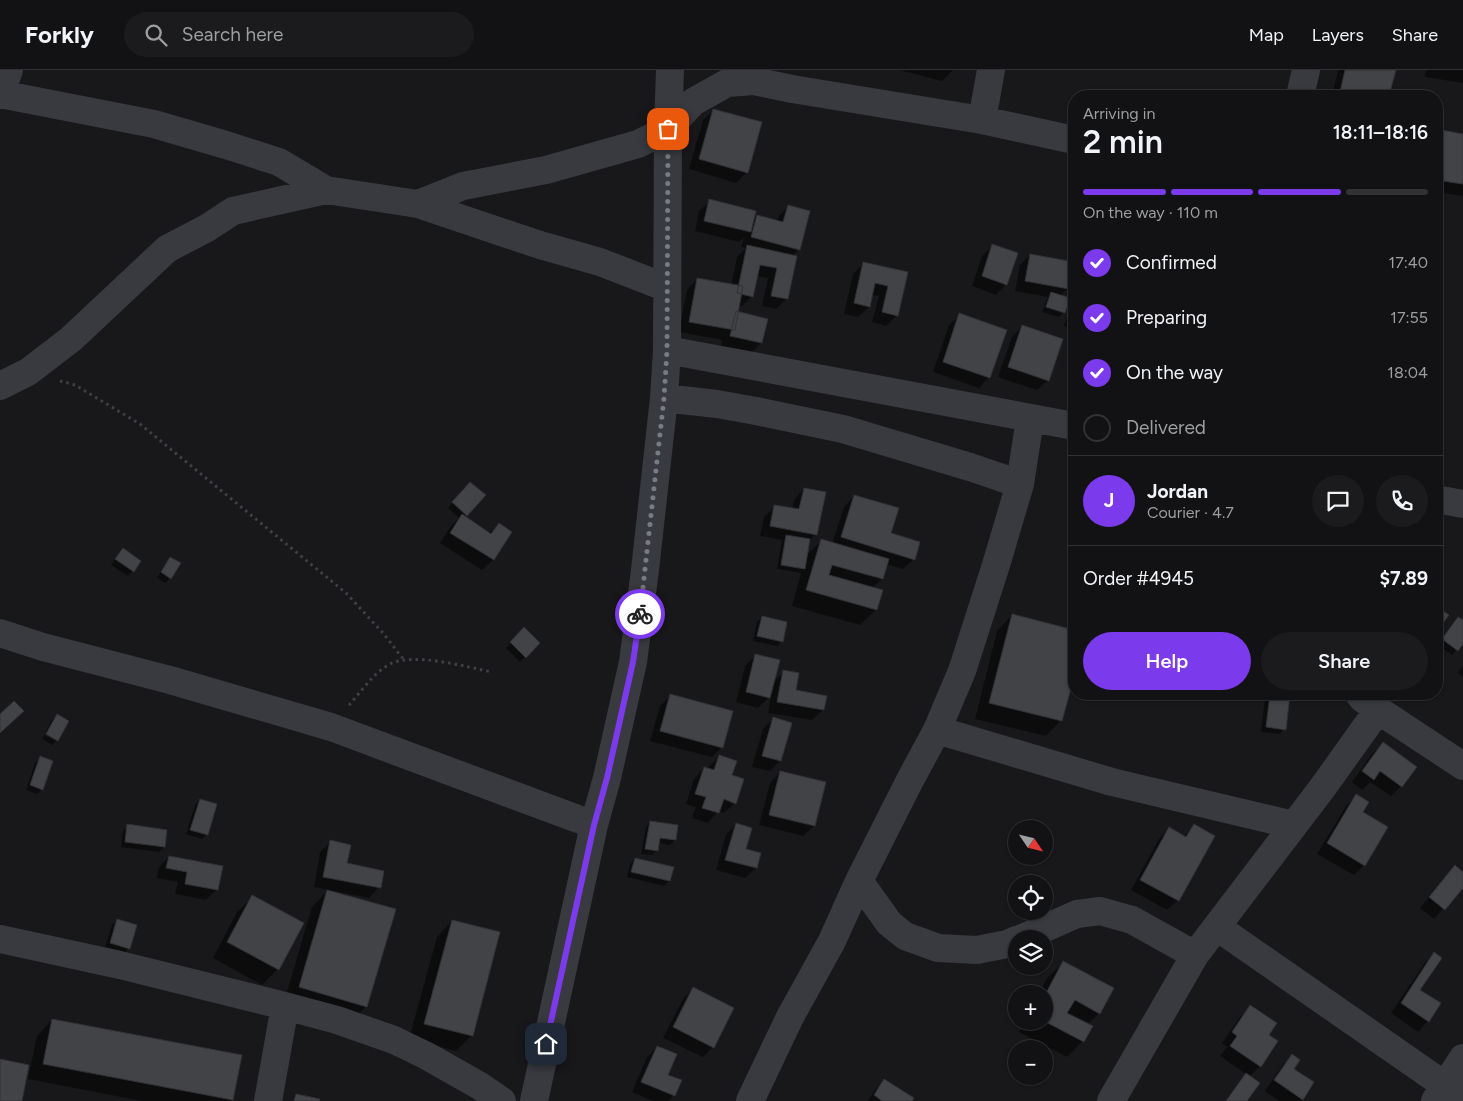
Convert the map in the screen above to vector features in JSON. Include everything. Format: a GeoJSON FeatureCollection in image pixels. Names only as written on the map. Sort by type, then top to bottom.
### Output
{"type":"FeatureCollection","features":[{"type":"Feature","properties":{"kind":"street"},"geometry":{"type":"LineString","coordinates":[[9,70],[0,94],[154,124],[226,145],[279,162],[326,190]]}},
{"type":"Feature","properties":{"kind":"street"},"geometry":{"type":"LineString","coordinates":[[534,1101],[594,825],[607,778],[633,662],[664,398],[667,350],[670,70]]}},
{"type":"Feature","properties":{"kind":"street"},"geometry":{"type":"LineString","coordinates":[[982,120],[991,70]]}},
{"type":"Feature","properties":{"kind":"street"},"geometry":{"type":"LineString","coordinates":[[1301,90],[1306,70]]}},
{"type":"Feature","properties":{"kind":"street"},"geometry":{"type":"LineString","coordinates":[[418,204],[463,186],[546,170],[638,144],[668,129],[693,102],[727,83],[754,81],[982,120],[1068,139]]}},
{"type":"Feature","properties":{"kind":"street"},"geometry":{"type":"LineString","coordinates":[[0,386],[28,372],[71,339],[167,249],[207,228],[233,211],[326,190],[418,204],[531,242],[600,262],[667,288]]}},
{"type":"Feature","properties":{"kind":"street"},"geometry":{"type":"LineString","coordinates":[[667,350],[1068,425]]}},
{"type":"Feature","properties":{"kind":"street"},"geometry":{"type":"LineString","coordinates":[[664,398],[717,404],[843,429],[1020,484]]}},
{"type":"Feature","properties":{"kind":"street"},"geometry":{"type":"LineString","coordinates":[[750,1101],[790,1017],[832,941],[859,881],[937,730],[962,671],[1020,484],[1030,419]]}},
{"type":"Feature","properties":{"kind":"street"},"geometry":{"type":"LineString","coordinates":[[1443,500],[1463,504]]}},
{"type":"Feature","properties":{"kind":"street"},"geometry":{"type":"LineString","coordinates":[[0,634],[331,726],[594,825]]}},
{"type":"Feature","properties":{"kind":"street"},"geometry":{"type":"LineString","coordinates":[[1112,1101],[1195,955],[1323,788],[1368,702],[1463,766]]}},
{"type":"Feature","properties":{"kind":"street"},"geometry":{"type":"LineString","coordinates":[[937,730],[1112,782],[1294,825]]}},
{"type":"Feature","properties":{"kind":"street"},"geometry":{"type":"LineString","coordinates":[[859,881],[889,923],[905,936],[938,948],[977,950],[1008,944]]}},
{"type":"Feature","properties":{"kind":"street"},"geometry":{"type":"LineString","coordinates":[[1039,930],[1077,914],[1100,911],[1132,920],[1195,955]]}},
{"type":"Feature","properties":{"kind":"street"},"geometry":{"type":"LineString","coordinates":[[1217,927],[1448,1095],[1463,1058]]}},
{"type":"Feature","properties":{"kind":"street"},"geometry":{"type":"LineString","coordinates":[[0,939],[120,965],[337,1020],[394,1040],[427,1056],[480,1086],[502,1101]]}},
{"type":"Feature","properties":{"kind":"street"},"geometry":{"type":"LineString","coordinates":[[268,1101],[286,1006]]}},
{"type":"Feature","properties":{"kind":"path"},"geometry":{"type":"LineString","coordinates":[[28,372],[75,385],[140,424],[346,593],[383,633],[404,660]]}},
{"type":"Feature","properties":{"kind":"path"},"geometry":{"type":"LineString","coordinates":[[331,726],[376,674],[391,664],[404,660],[418,660],[492,672]]}},
{"type":"Feature","properties":{"kind":"building"},"geometry":{"type":"Polygon","coordinates":[[[1345,70],[1396,70],[1391,90],[1340,90],[1345,70]]]}},
{"type":"Feature","properties":{"kind":"building"},"geometry":{"type":"Polygon","coordinates":[[[713,109],[762,122],[748,173],[699,159],[713,109]]]}},
{"type":"Feature","properties":{"kind":"building"},"geometry":{"type":"Polygon","coordinates":[[[1443,130],[1463,134],[1463,184],[1443,181],[1443,130]]]}},
{"type":"Feature","properties":{"kind":"building"},"geometry":{"type":"Polygon","coordinates":[[[709,199],[756,211],[751,232],[704,221],[709,199]]]}},
{"type":"Feature","properties":{"kind":"building"},"geometry":{"type":"Polygon","coordinates":[[[788,205],[810,211],[800,250],[751,237],[757,215],[783,222],[788,205]]]}},
{"type":"Feature","properties":{"kind":"building"},"geometry":{"type":"Polygon","coordinates":[[[992,244],[1018,253],[1007,285],[982,276],[992,244]]]}},
{"type":"Feature","properties":{"kind":"building"},"geometry":{"type":"Polygon","coordinates":[[[747,245],[797,256],[788,299],[771,296],[777,268],[760,265],[753,297],[737,293],[747,245]]]}},
{"type":"Feature","properties":{"kind":"building"},"geometry":{"type":"Polygon","coordinates":[[[1030,254],[1068,261],[1068,289],[1025,281],[1030,254]]]}},
{"type":"Feature","properties":{"kind":"building"},"geometry":{"type":"Polygon","coordinates":[[[863,262],[908,272],[898,316],[882,312],[888,286],[875,283],[870,307],[854,303],[863,262]]]}},
{"type":"Feature","properties":{"kind":"building"},"geometry":{"type":"Polygon","coordinates":[[[697,278],[743,286],[735,330],[689,322],[697,278]]]}},
{"type":"Feature","properties":{"kind":"building"},"geometry":{"type":"Polygon","coordinates":[[[1051,292],[1068,297],[1065,313],[1046,307],[1051,292]]]}},
{"type":"Feature","properties":{"kind":"building"},"geometry":{"type":"Polygon","coordinates":[[[736,311],[768,319],[762,343],[730,336],[736,311]]]}},
{"type":"Feature","properties":{"kind":"building"},"geometry":{"type":"Polygon","coordinates":[[[959,313],[1007,330],[990,378],[943,362],[959,313]]]}},
{"type":"Feature","properties":{"kind":"building"},"geometry":{"type":"Polygon","coordinates":[[[1022,325],[1063,339],[1049,381],[1008,367],[1022,325]]]}},
{"type":"Feature","properties":{"kind":"building"},"geometry":{"type":"Polygon","coordinates":[[[470,482],[486,495],[467,516],[452,502],[470,482]]]}},
{"type":"Feature","properties":{"kind":"building"},"geometry":{"type":"Polygon","coordinates":[[[804,488],[826,492],[817,535],[770,526],[774,505],[799,509],[804,488]]]}},
{"type":"Feature","properties":{"kind":"building"},"geometry":{"type":"Polygon","coordinates":[[[854,495],[899,508],[891,533],[920,542],[915,560],[841,537],[854,495]]]}},
{"type":"Feature","properties":{"kind":"building"},"geometry":{"type":"Polygon","coordinates":[[[462,514],[491,534],[499,523],[512,532],[494,560],[450,533],[462,514]]]}},
{"type":"Feature","properties":{"kind":"building"},"geometry":{"type":"Polygon","coordinates":[[[786,535],[810,539],[805,569],[781,565],[786,535]]]}},
{"type":"Feature","properties":{"kind":"building"},"geometry":{"type":"Polygon","coordinates":[[[821,539],[889,559],[883,579],[832,565],[829,575],[883,590],[877,610],[806,590],[821,539]]]}},
{"type":"Feature","properties":{"kind":"building"},"geometry":{"type":"Polygon","coordinates":[[[123,548],[141,561],[134,572],[115,559],[123,548]]]}},
{"type":"Feature","properties":{"kind":"building"},"geometry":{"type":"Polygon","coordinates":[[[170,557],[181,563],[171,579],[161,572],[170,557]]]}},
{"type":"Feature","properties":{"kind":"building"},"geometry":{"type":"Polygon","coordinates":[[[1443,611],[1449,615],[1443,623],[1443,611]]]}},
{"type":"Feature","properties":{"kind":"building"},"geometry":{"type":"Polygon","coordinates":[[[1012,614],[1068,628],[1068,699],[1062,721],[989,703],[1012,614]]]}},
{"type":"Feature","properties":{"kind":"building"},"geometry":{"type":"Polygon","coordinates":[[[762,616],[787,622],[783,642],[757,636],[762,616]]]}},
{"type":"Feature","properties":{"kind":"building"},"geometry":{"type":"Polygon","coordinates":[[[1458,617],[1463,620],[1463,644],[1458,651],[1443,640],[1458,617]]]}},
{"type":"Feature","properties":{"kind":"building"},"geometry":{"type":"Polygon","coordinates":[[[524,627],[540,643],[526,658],[510,642],[524,627]]]}},
{"type":"Feature","properties":{"kind":"building"},"geometry":{"type":"Polygon","coordinates":[[[755,654],[780,660],[770,698],[746,692],[755,654]]]}},
{"type":"Feature","properties":{"kind":"building"},"geometry":{"type":"Polygon","coordinates":[[[783,670],[799,673],[796,690],[827,696],[824,710],[777,702],[783,670]]]}},
{"type":"Feature","properties":{"kind":"building"},"geometry":{"type":"Polygon","coordinates":[[[670,694],[733,711],[723,748],[660,731],[670,694]]]}},
{"type":"Feature","properties":{"kind":"building"},"geometry":{"type":"Polygon","coordinates":[[[1269,700],[1289,700],[1286,730],[1266,727],[1269,700]]]}},
{"type":"Feature","properties":{"kind":"building"},"geometry":{"type":"Polygon","coordinates":[[[14,701],[24,711],[0,733],[0,714],[14,701]]]}},
{"type":"Feature","properties":{"kind":"building"},"geometry":{"type":"Polygon","coordinates":[[[57,714],[69,721],[58,741],[46,734],[57,714]]]}},
{"type":"Feature","properties":{"kind":"building"},"geometry":{"type":"Polygon","coordinates":[[[773,717],[792,723],[781,761],[762,756],[773,717]]]}},
{"type":"Feature","properties":{"kind":"building"},"geometry":{"type":"Polygon","coordinates":[[[1383,742],[1417,767],[1402,787],[1380,771],[1374,780],[1362,771],[1383,742]]]}},
{"type":"Feature","properties":{"kind":"building"},"geometry":{"type":"Polygon","coordinates":[[[719,755],[737,761],[732,775],[744,779],[736,804],[724,799],[719,813],[702,808],[706,797],[695,794],[704,767],[714,770],[719,755]]]}},
{"type":"Feature","properties":{"kind":"building"},"geometry":{"type":"Polygon","coordinates":[[[40,756],[53,761],[43,790],[30,785],[40,756]]]}},
{"type":"Feature","properties":{"kind":"building"},"geometry":{"type":"Polygon","coordinates":[[[780,771],[826,782],[815,826],[769,815],[780,771]]]}},
{"type":"Feature","properties":{"kind":"building"},"geometry":{"type":"Polygon","coordinates":[[[1356,794],[1369,802],[1363,812],[1388,827],[1365,866],[1327,843],[1356,794]]]}},
{"type":"Feature","properties":{"kind":"building"},"geometry":{"type":"Polygon","coordinates":[[[200,799],[217,804],[208,835],[190,830],[200,799]]]}},
{"type":"Feature","properties":{"kind":"building"},"geometry":{"type":"Polygon","coordinates":[[[650,821],[678,825],[676,840],[660,838],[658,851],[645,849],[650,821]]]}},
{"type":"Feature","properties":{"kind":"building"},"geometry":{"type":"Polygon","coordinates":[[[736,823],[752,828],[746,849],[761,853],[757,868],[725,860],[736,823]]]}},
{"type":"Feature","properties":{"kind":"building"},"geometry":{"type":"Polygon","coordinates":[[[127,824],[167,830],[165,847],[125,842],[127,824]]]}},
{"type":"Feature","properties":{"kind":"building"},"geometry":{"type":"Polygon","coordinates":[[[1194,824],[1215,836],[1179,901],[1140,880],[1169,827],[1186,837],[1194,824]]]}},
{"type":"Feature","properties":{"kind":"building"},"geometry":{"type":"Polygon","coordinates":[[[330,840],[351,845],[347,863],[384,871],[381,888],[323,877],[330,840]]]}},
{"type":"Feature","properties":{"kind":"building"},"geometry":{"type":"Polygon","coordinates":[[[169,856],[223,866],[218,890],[185,884],[187,872],[166,868],[169,856]]]}},
{"type":"Feature","properties":{"kind":"building"},"geometry":{"type":"Polygon","coordinates":[[[635,858],[674,867],[670,881],[631,872],[635,858]]]}},
{"type":"Feature","properties":{"kind":"building"},"geometry":{"type":"Polygon","coordinates":[[[1455,865],[1463,872],[1463,888],[1445,910],[1429,897],[1455,865]]]}},
{"type":"Feature","properties":{"kind":"building"},"geometry":{"type":"Polygon","coordinates":[[[327,890],[396,909],[367,1007],[299,987],[327,890]]]}},
{"type":"Feature","properties":{"kind":"building"},"geometry":{"type":"Polygon","coordinates":[[[252,895],[304,923],[279,970],[227,942],[252,895]]]}},
{"type":"Feature","properties":{"kind":"building"},"geometry":{"type":"Polygon","coordinates":[[[117,919],[137,925],[130,949],[110,943],[117,919]]]}},
{"type":"Feature","properties":{"kind":"building"},"geometry":{"type":"Polygon","coordinates":[[[452,920],[500,932],[473,1036],[424,1024],[452,920]]]}},
{"type":"Feature","properties":{"kind":"building"},"geometry":{"type":"Polygon","coordinates":[[[1434,952],[1442,958],[1420,990],[1441,1003],[1429,1022],[1401,1003],[1434,952]]]}},
{"type":"Feature","properties":{"kind":"building"},"geometry":{"type":"Polygon","coordinates":[[[1063,961],[1114,988],[1100,1014],[1075,1000],[1067,1013],[1093,1026],[1084,1042],[1053,1026],[1053,985],[1050,985],[1063,961]]]}},
{"type":"Feature","properties":{"kind":"building"},"geometry":{"type":"Polygon","coordinates":[[[693,987],[734,1008],[714,1048],[673,1027],[693,987]]]}},
{"type":"Feature","properties":{"kind":"building"},"geometry":{"type":"Polygon","coordinates":[[[1250,1005],[1277,1023],[1269,1035],[1278,1041],[1261,1067],[1230,1046],[1237,1036],[1232,1032],[1250,1005]]]}},
{"type":"Feature","properties":{"kind":"building"},"geometry":{"type":"Polygon","coordinates":[[[52,1019],[242,1055],[233,1100],[43,1064],[52,1019]]]}},
{"type":"Feature","properties":{"kind":"building"},"geometry":{"type":"Polygon","coordinates":[[[657,1046],[677,1054],[668,1075],[682,1080],[675,1096],[641,1082],[657,1046]]]}},
{"type":"Feature","properties":{"kind":"building"},"geometry":{"type":"Polygon","coordinates":[[[1292,1054],[1300,1060],[1294,1069],[1314,1082],[1303,1100],[1274,1080],[1292,1054]]]}},
{"type":"Feature","properties":{"kind":"building"},"geometry":{"type":"Polygon","coordinates":[[[0,1059],[29,1065],[22,1101],[0,1101],[0,1059]]]}},
{"type":"Feature","properties":{"kind":"building"},"geometry":{"type":"Polygon","coordinates":[[[1246,1073],[1260,1083],[1247,1101],[1226,1101],[1246,1073]]]}},
{"type":"Feature","properties":{"kind":"building"},"geometry":{"type":"Polygon","coordinates":[[[884,1079],[914,1098],[912,1101],[882,1101],[874,1095],[884,1079]]]}},
{"type":"Feature","properties":{"kind":"building"},"geometry":{"type":"Polygon","coordinates":[[[296,1094],[320,1099],[319,1101],[294,1101],[296,1094]]]}},
{"type":"Feature","properties":{"kind":"way so far"},"geometry":{"type":"LineString","coordinates":[[640,614],[664,398],[667,350],[668,129]]}},
{"type":"Feature","properties":{"kind":"route"},"geometry":{"type":"LineString","coordinates":[[546,1044],[594,825],[607,778],[633,662],[640,614]]}}]}
